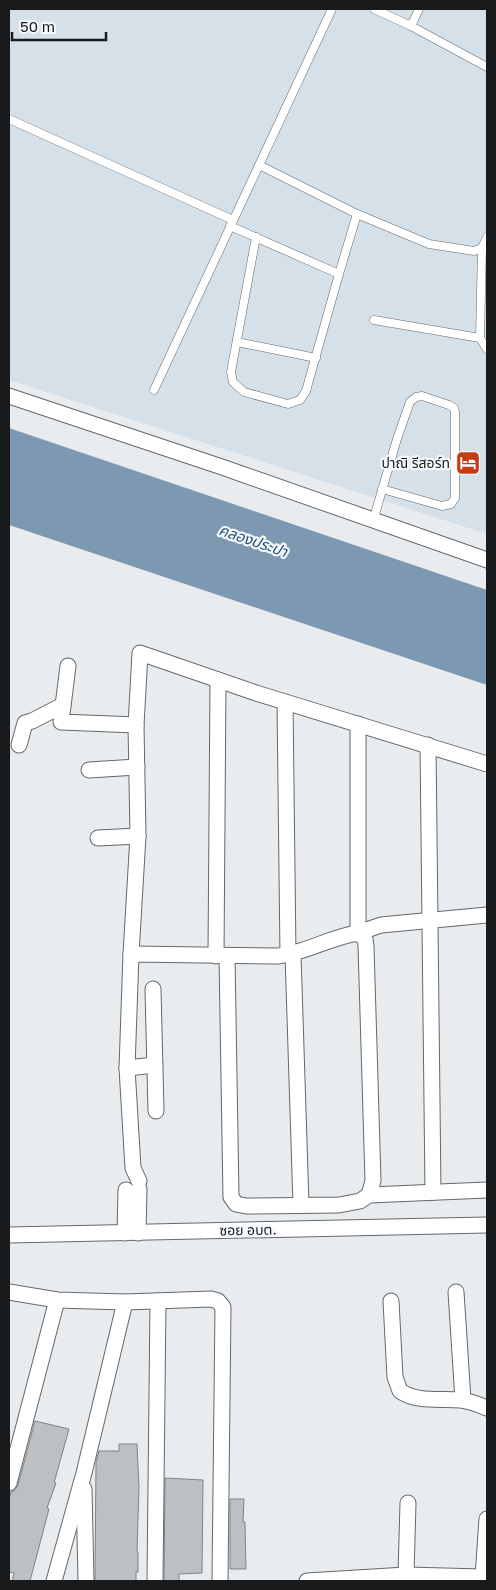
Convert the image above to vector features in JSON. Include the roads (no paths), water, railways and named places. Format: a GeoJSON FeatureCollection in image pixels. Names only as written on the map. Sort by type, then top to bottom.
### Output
{"type":"FeatureCollection","features":[{"type":"Feature","properties":{"kind":"street"},"geometry":{"type":"LineString","coordinates":[[9,396],[222,467],[487,560]]}},
{"type":"Feature","properties":{"kind":"street"},"geometry":{"type":"LineString","coordinates":[[132,1233],[133,1182],[127,1068],[138,836],[136,725],[140,653],[285,702],[487,764]]}},
{"type":"Feature","properties":{"kind":"street"},"geometry":{"type":"LineString","coordinates":[[68,666],[61,722],[136,725]]}},
{"type":"Feature","properties":{"kind":"street"},"geometry":{"type":"LineString","coordinates":[[218,680],[221,956],[231,1197],[236,1204],[246,1206],[339,1205],[360,1202],[369,1195],[487,1190]]}},
{"type":"Feature","properties":{"kind":"street"},"geometry":{"type":"LineString","coordinates":[[285,702],[291,955],[301,1205]]}},
{"type":"Feature","properties":{"kind":"street"},"geometry":{"type":"LineString","coordinates":[[19,746],[25,723],[63,705]]}},
{"type":"Feature","properties":{"kind":"street"},"geometry":{"type":"LineString","coordinates":[[358,724],[358,933],[365,939],[366,946],[373,1181],[369,1195]]}},
{"type":"Feature","properties":{"kind":"street"},"geometry":{"type":"LineString","coordinates":[[428,745],[433,1192]]}},
{"type":"Feature","properties":{"kind":"street"},"geometry":{"type":"LineString","coordinates":[[90,770],[137,767]]}},
{"type":"Feature","properties":{"kind":"street"},"geometry":{"type":"LineString","coordinates":[[98,838],[138,836]]}},
{"type":"Feature","properties":{"kind":"street"},"geometry":{"type":"LineString","coordinates":[[131,954],[291,955],[333,938],[358,933],[381,925],[487,915]]}},
{"type":"Feature","properties":{"kind":"street"},"geometry":{"type":"LineString","coordinates":[[153,990],[156,1111]]}},
{"type":"Feature","properties":{"kind":"street"},"geometry":{"type":"LineString","coordinates":[[127,1068],[155,1065]]}},
{"type":"Feature","properties":{"kind":"street","name":"ซอย อบต."},"geometry":{"type":"LineString","coordinates":[[9,1235],[487,1226]]}},
{"type":"Feature","properties":{"kind":"street"},"geometry":{"type":"LineString","coordinates":[[9,1292],[57,1300],[125,1302],[211,1299],[218,1301],[222,1307],[220,1581]]}},
{"type":"Feature","properties":{"kind":"street"},"geometry":{"type":"LineString","coordinates":[[456,1292],[463,1400]]}},
{"type":"Feature","properties":{"kind":"street"},"geometry":{"type":"LineString","coordinates":[[9,1482],[57,1300]]}},
{"type":"Feature","properties":{"kind":"street"},"geometry":{"type":"LineString","coordinates":[[155,1581],[158,1301]]}},
{"type":"Feature","properties":{"kind":"street"},"geometry":{"type":"LineString","coordinates":[[391,1301],[395,1377],[400,1392],[418,1399],[463,1400],[487,1408]]}},
{"type":"Feature","properties":{"kind":"street"},"geometry":{"type":"LineString","coordinates":[[54,1581],[84,1473],[125,1302]]}},
{"type":"Feature","properties":{"kind":"street"},"geometry":{"type":"LineString","coordinates":[[84,1473],[86,1581]]}},
{"type":"Feature","properties":{"kind":"street"},"geometry":{"type":"LineString","coordinates":[[407,1578],[408,1504]]}},
{"type":"Feature","properties":{"kind":"street"},"geometry":{"type":"LineString","coordinates":[[307,1581],[407,1578],[483,1579],[487,1519]]}},
{"type":"Feature","properties":{"kind":"lane"},"geometry":{"type":"LineString","coordinates":[[154,390],[332,9]]}},
{"type":"Feature","properties":{"kind":"lane"},"geometry":{"type":"LineString","coordinates":[[374,9],[411,26],[487,67]]}},
{"type":"Feature","properties":{"kind":"lane"},"geometry":{"type":"LineString","coordinates":[[411,26],[419,9]]}},
{"type":"Feature","properties":{"kind":"lane"},"geometry":{"type":"LineString","coordinates":[[9,119],[232,223],[256,237],[339,274]]}},
{"type":"Feature","properties":{"kind":"lane"},"geometry":{"type":"LineString","coordinates":[[258,165],[357,214],[429,244],[474,251],[482,248]]}},
{"type":"Feature","properties":{"kind":"lane"},"geometry":{"type":"LineString","coordinates":[[256,237],[231,372],[233,382],[244,392],[288,404],[300,400],[306,392],[357,214]]}},
{"type":"Feature","properties":{"kind":"lane"},"geometry":{"type":"LineString","coordinates":[[487,237],[482,248],[480,338],[487,349]]}},
{"type":"Feature","properties":{"kind":"lane"},"geometry":{"type":"LineString","coordinates":[[374,320],[480,338]]}},
{"type":"Feature","properties":{"kind":"lane"},"geometry":{"type":"LineString","coordinates":[[237,342],[316,358]]}},
{"type":"Feature","properties":{"kind":"lane"},"geometry":{"type":"LineString","coordinates":[[373,521],[382,489],[410,402],[416,397],[422,396],[454,408],[456,498],[451,504],[442,506],[382,489]]}},
{"type":"Feature","properties":{"kind":"water","name":"คลองประปา"},"geometry":{"type":"Polygon","coordinates":[[[9,428],[487,590],[487,685],[9,525],[9,428]]]}},
{"type":"Feature","properties":{"kind":"place","name":"ปาณิ รีสอร์ท"},"geometry":{"type":"Point","coordinates":[468,463]}}]}
